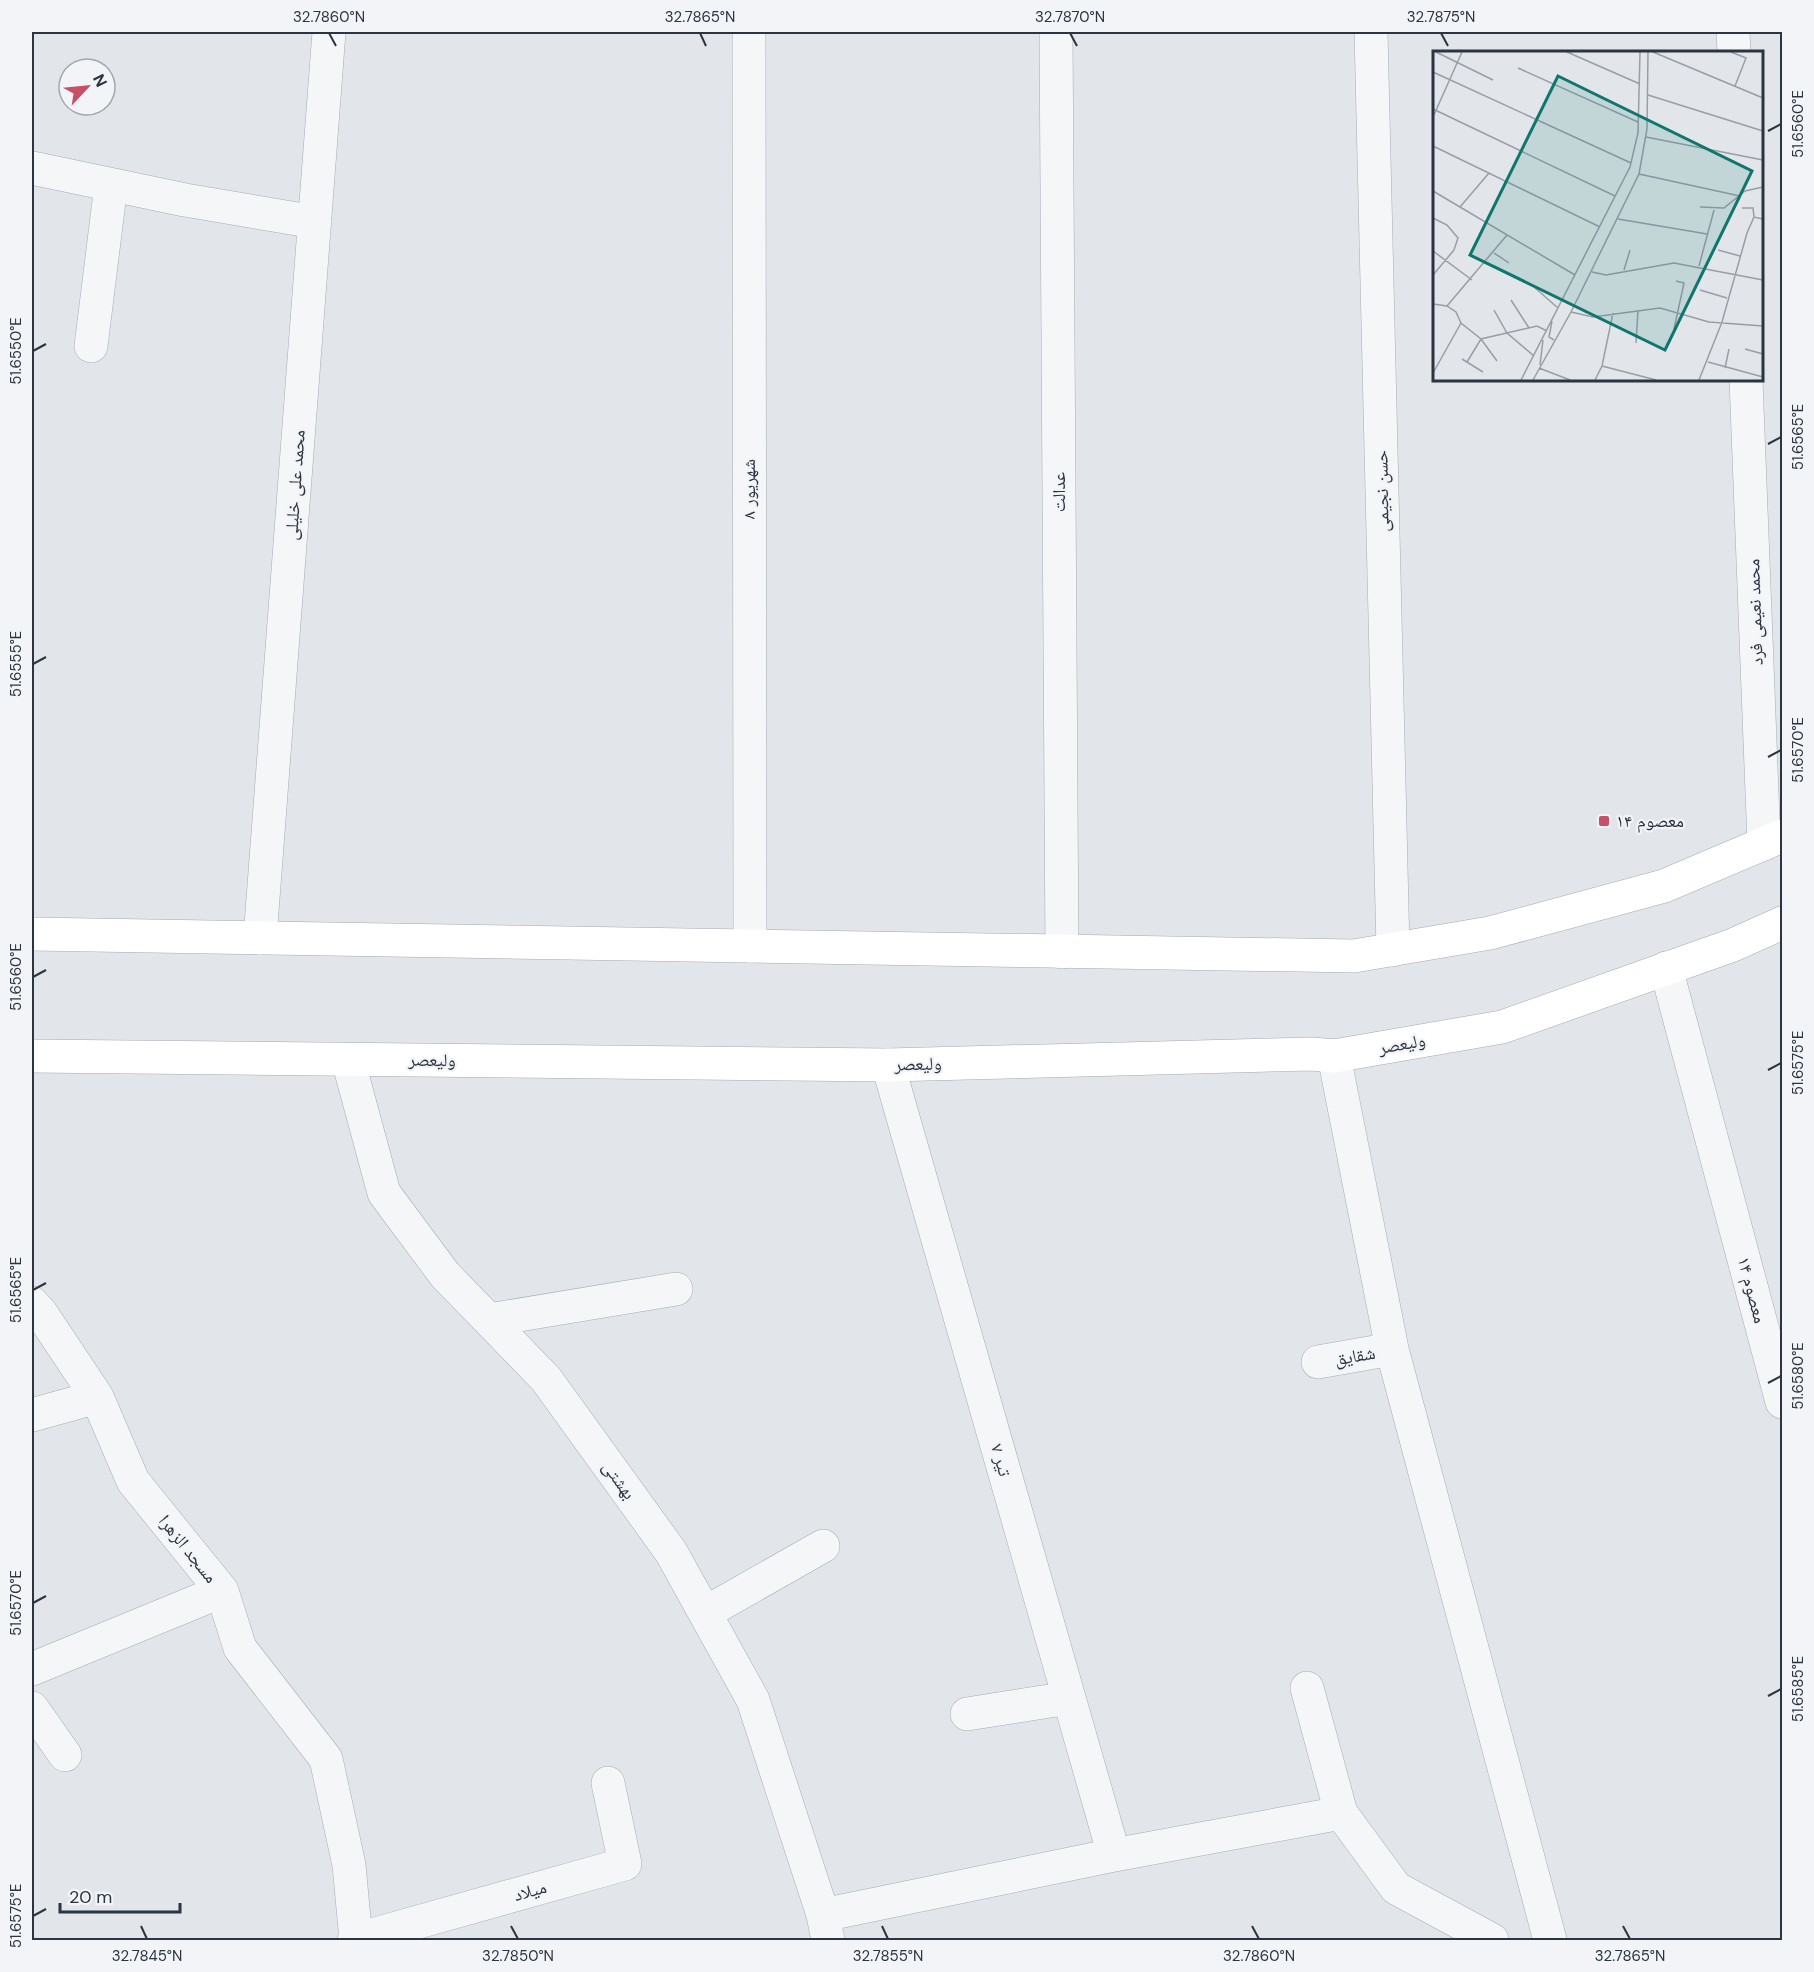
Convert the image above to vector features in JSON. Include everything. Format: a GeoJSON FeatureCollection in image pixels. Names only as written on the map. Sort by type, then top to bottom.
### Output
{"type":"FeatureCollection","features":[{"type":"Feature","properties":{"kind":"main road"},"geometry":{"type":"LineString","coordinates":[[32,934],[1354,956],[1490,933],[1664,886],[1773,840]]}},
{"type":"Feature","properties":{"kind":"main road","name":"ولیعصر"},"geometry":{"type":"LineString","coordinates":[[32,1056],[888,1065],[1312,1054],[1334,1056],[1502,1027],[1733,945],[1782,923]]}},
{"type":"Feature","properties":{"kind":"street","name":"محمد علی خلیلی"},"geometry":{"type":"LineString","coordinates":[[260,938],[329,32]]}},
{"type":"Feature","properties":{"kind":"street","name":"۸ شهریور"},"geometry":{"type":"LineString","coordinates":[[749,32],[750,946]]}},
{"type":"Feature","properties":{"kind":"street","name":"عدالت"},"geometry":{"type":"LineString","coordinates":[[1056,32],[1062,952]]}},
{"type":"Feature","properties":{"kind":"street","name":"حسن نجیمی"},"geometry":{"type":"LineString","coordinates":[[1371,32],[1393,950]]}},
{"type":"Feature","properties":{"kind":"street"},"geometry":{"type":"LineString","coordinates":[[1733,32],[1734,51]]}},
{"type":"Feature","properties":{"kind":"street"},"geometry":{"type":"LineString","coordinates":[[32,168],[185,200],[315,222]]}},
{"type":"Feature","properties":{"kind":"street"},"geometry":{"type":"LineString","coordinates":[[92,346],[111,185]]}},
{"type":"Feature","properties":{"kind":"street","name":"محمد نعیمی فرد"},"geometry":{"type":"LineString","coordinates":[[1746,381],[1773,840]]}},
{"type":"Feature","properties":{"kind":"street","name":"۱۴ معصوم"},"geometry":{"type":"LineString","coordinates":[[1666,968],[1782,1402]]}},
{"type":"Feature","properties":{"kind":"street"},"geometry":{"type":"LineString","coordinates":[[1334,1056],[1392,1349],[1550,1941]]}},
{"type":"Feature","properties":{"kind":"street","name":"بهشتی"},"geometry":{"type":"LineString","coordinates":[[348,1059],[384,1193],[445,1275],[546,1379],[671,1552],[753,1700],[825,1928]]}},
{"type":"Feature","properties":{"kind":"street","name":"۷ تیر"},"geometry":{"type":"LineString","coordinates":[[888,1065],[1114,1855]]}},
{"type":"Feature","properties":{"kind":"street"},"geometry":{"type":"LineString","coordinates":[[489,1320],[676,1289]]}},
{"type":"Feature","properties":{"kind":"street","name":"مسجد الزهرا"},"geometry":{"type":"LineString","coordinates":[[32,1303],[97,1397],[133,1481],[222,1591],[240,1648],[326,1759],[349,1865],[356,1940]]}},
{"type":"Feature","properties":{"kind":"street","name":"شقایق"},"geometry":{"type":"LineString","coordinates":[[1318,1362],[1392,1349]]}},
{"type":"Feature","properties":{"kind":"street"},"geometry":{"type":"LineString","coordinates":[[32,1415],[97,1397]]}},
{"type":"Feature","properties":{"kind":"street"},"geometry":{"type":"LineString","coordinates":[[705,1613],[823,1546]]}},
{"type":"Feature","properties":{"kind":"street"},"geometry":{"type":"LineString","coordinates":[[32,1669],[222,1591]]}},
{"type":"Feature","properties":{"kind":"street"},"geometry":{"type":"LineString","coordinates":[[1307,1688],[1341,1813],[1396,1888],[1492,1941]]}},
{"type":"Feature","properties":{"kind":"street"},"geometry":{"type":"LineString","coordinates":[[967,1714],[1069,1698]]}},
{"type":"Feature","properties":{"kind":"street"},"geometry":{"type":"LineString","coordinates":[[32,1708],[65,1755]]}},
{"type":"Feature","properties":{"kind":"street","name":"میلاد"},"geometry":{"type":"LineString","coordinates":[[356,1940],[625,1864],[608,1783]]}},
{"type":"Feature","properties":{"kind":"street"},"geometry":{"type":"LineString","coordinates":[[825,1928],[1114,1855],[1341,1813]]}},
{"type":"Feature","properties":{"kind":"place","name":"۱۴ معصوم"},"geometry":{"type":"Point","coordinates":[1604,821]}}]}
